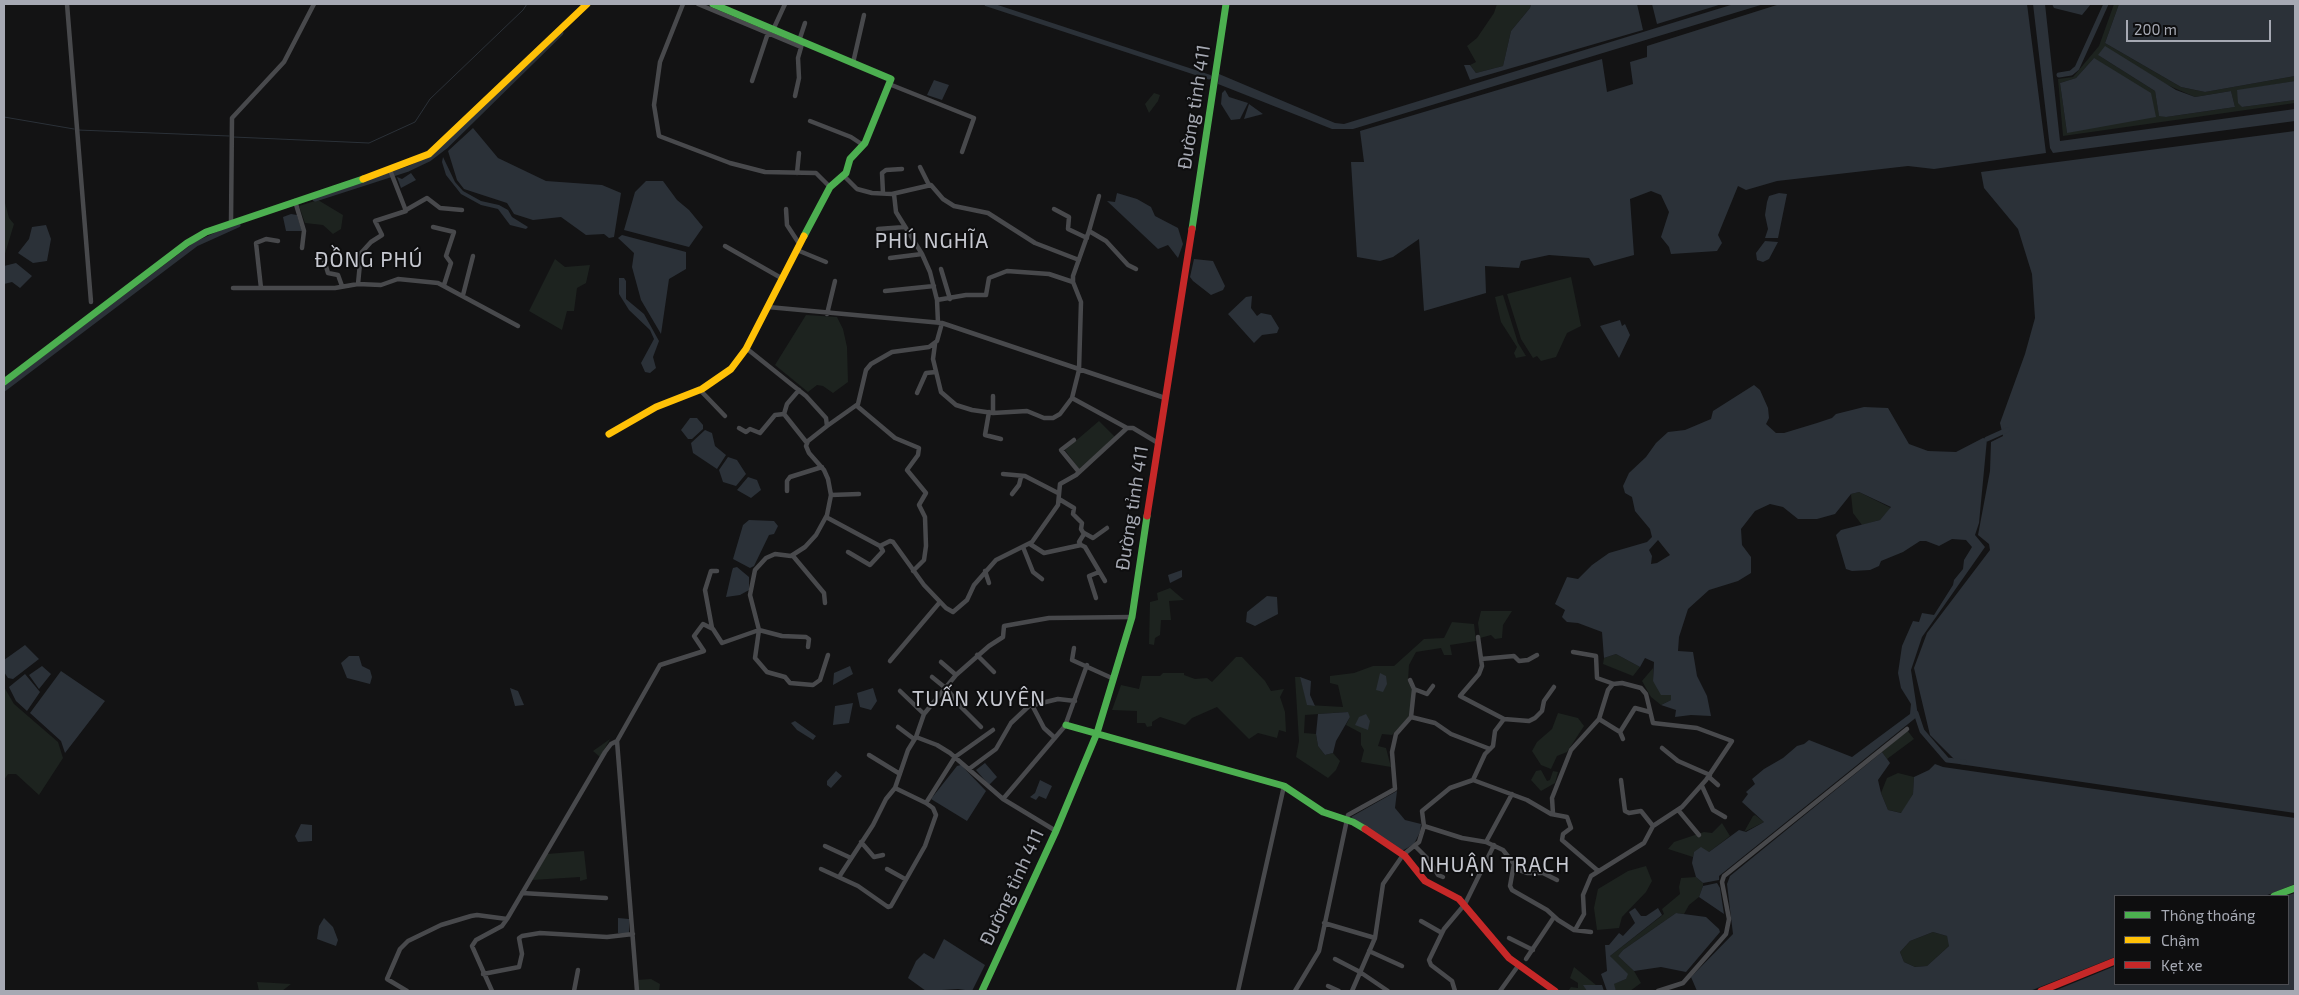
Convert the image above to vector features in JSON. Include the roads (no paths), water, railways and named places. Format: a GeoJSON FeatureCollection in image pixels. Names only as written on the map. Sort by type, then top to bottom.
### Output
{"type":"FeatureCollection","features":[{"type":"Feature","properties":{"kind":"main road"},"geometry":{"type":"LineString","coordinates":[[4,382],[187,243],[206,232],[392,173],[428,154],[587,4]]}},
{"type":"Feature","properties":{"kind":"main road"},"geometry":{"type":"LineString","coordinates":[[609,434],[656,407],[700,390],[727,373],[746,348],[819,205],[830,187],[844,175],[850,159],[863,145],[891,82],[853,63],[801,44],[713,4]]}},
{"type":"Feature","properties":{"kind":"main road","name":"Đường tỉnh 411"},"geometry":{"type":"LineString","coordinates":[[982,991],[1056,831],[1097,733],[1132,617],[1226,4]]}},
{"type":"Feature","properties":{"kind":"main road"},"geometry":{"type":"LineString","coordinates":[[1066,724],[1284,786],[1323,812],[1346,820],[1386,841],[1404,855],[1425,881],[1464,904],[1509,958],[1518,966],[1555,991]]}},
{"type":"Feature","properties":{"kind":"main road"},"geometry":{"type":"LineString","coordinates":[[2277,895],[2295,888]]}},
{"type":"Feature","properties":{"kind":"main road"},"geometry":{"type":"LineString","coordinates":[[2041,991],[2114,961]]}},
{"type":"Feature","properties":{"kind":"street"},"geometry":{"type":"LineString","coordinates":[[67,4],[91,302]]}},
{"type":"Feature","properties":{"kind":"street"},"geometry":{"type":"LineString","coordinates":[[231,223],[230,142],[232,118],[284,62],[314,4]]}},
{"type":"Feature","properties":{"kind":"street"},"geometry":{"type":"LineString","coordinates":[[683,4],[660,62],[654,105],[659,136],[745,167],[770,173],[817,174],[830,187]]}},
{"type":"Feature","properties":{"kind":"street"},"geometry":{"type":"LineString","coordinates":[[698,4],[771,31]]}},
{"type":"Feature","properties":{"kind":"street"},"geometry":{"type":"LineString","coordinates":[[752,81],[771,31],[785,4]]}},
{"type":"Feature","properties":{"kind":"street"},"geometry":{"type":"LineString","coordinates":[[853,63],[864,15]]}},
{"type":"Feature","properties":{"kind":"street"},"geometry":{"type":"LineString","coordinates":[[794,96],[799,78],[798,61],[806,23]]}},
{"type":"Feature","properties":{"kind":"street"},"geometry":{"type":"LineString","coordinates":[[891,82],[974,118],[962,152]]}},
{"type":"Feature","properties":{"kind":"street"},"geometry":{"type":"LineString","coordinates":[[810,121],[851,137],[863,145]]}},
{"type":"Feature","properties":{"kind":"street"},"geometry":{"type":"LineString","coordinates":[[797,173],[799,152]]}},
{"type":"Feature","properties":{"kind":"street"},"geometry":{"type":"LineString","coordinates":[[920,167],[929,185],[943,199],[960,209],[988,213],[1035,243],[1079,260]]}},
{"type":"Feature","properties":{"kind":"street"},"geometry":{"type":"LineString","coordinates":[[883,193],[882,173],[886,170],[902,169]]}},
{"type":"Feature","properties":{"kind":"street"},"geometry":{"type":"LineString","coordinates":[[392,173],[406,210]]}},
{"type":"Feature","properties":{"kind":"street"},"geometry":{"type":"LineString","coordinates":[[844,175],[857,189],[864,192],[894,194],[929,185]]}},
{"type":"Feature","properties":{"kind":"street"},"geometry":{"type":"LineString","coordinates":[[894,194],[896,212],[922,254],[934,286],[940,323],[934,344],[933,359],[941,392],[948,400],[972,410],[991,413],[1027,411],[1044,418],[1053,418],[1060,414],[1072,398],[1079,370],[1081,302],[1073,282],[1090,231],[1098,198]]}},
{"type":"Feature","properties":{"kind":"street"},"geometry":{"type":"LineString","coordinates":[[358,284],[361,253],[371,242],[382,235],[376,220],[404,213],[427,198],[440,208],[462,210]]}},
{"type":"Feature","properties":{"kind":"street"},"geometry":{"type":"LineString","coordinates":[[296,203],[304,231],[302,248]]}},
{"type":"Feature","properties":{"kind":"street"},"geometry":{"type":"LineString","coordinates":[[1054,208],[1069,217],[1068,229],[1087,238]]}},
{"type":"Feature","properties":{"kind":"street"},"geometry":{"type":"LineString","coordinates":[[786,209],[790,232],[798,248],[826,262]]}},
{"type":"Feature","properties":{"kind":"street"},"geometry":{"type":"LineString","coordinates":[[433,226],[454,232],[446,256],[451,263],[444,285]]}},
{"type":"Feature","properties":{"kind":"street"},"geometry":{"type":"LineString","coordinates":[[878,229],[905,227]]}},
{"type":"Feature","properties":{"kind":"street"},"geometry":{"type":"LineString","coordinates":[[1090,231],[1106,241],[1128,265],[1136,269]]}},
{"type":"Feature","properties":{"kind":"street"},"geometry":{"type":"LineString","coordinates":[[261,288],[256,243],[266,239],[278,241]]}},
{"type":"Feature","properties":{"kind":"street"},"geometry":{"type":"LineString","coordinates":[[725,246],[783,278]]}},
{"type":"Feature","properties":{"kind":"street"},"geometry":{"type":"LineString","coordinates":[[322,253],[328,273],[338,275],[342,286]]}},
{"type":"Feature","properties":{"kind":"street"},"geometry":{"type":"LineString","coordinates":[[890,258],[922,254]]}},
{"type":"Feature","properties":{"kind":"street"},"geometry":{"type":"LineString","coordinates":[[463,295],[473,256]]}},
{"type":"Feature","properties":{"kind":"street"},"geometry":{"type":"LineString","coordinates":[[941,269],[950,299]]}},
{"type":"Feature","properties":{"kind":"street"},"geometry":{"type":"LineString","coordinates":[[937,300],[986,295],[989,278],[1004,272],[1049,274],[1073,282]]}},
{"type":"Feature","properties":{"kind":"street"},"geometry":{"type":"LineString","coordinates":[[233,288],[381,285],[398,279],[444,285],[518,326]]}},
{"type":"Feature","properties":{"kind":"street"},"geometry":{"type":"LineString","coordinates":[[827,314],[835,280]]}},
{"type":"Feature","properties":{"kind":"street"},"geometry":{"type":"LineString","coordinates":[[885,291],[934,286]]}},
{"type":"Feature","properties":{"kind":"street"},"geometry":{"type":"LineString","coordinates":[[768,307],[827,314],[940,323],[1165,398]]}},
{"type":"Feature","properties":{"kind":"street"},"geometry":{"type":"LineString","coordinates":[[806,443],[857,406],[866,370],[871,364],[892,352],[925,348],[934,344]]}},
{"type":"Feature","properties":{"kind":"street"},"geometry":{"type":"LineString","coordinates":[[746,348],[819,408],[827,420],[827,426]]}},
{"type":"Feature","properties":{"kind":"street"},"geometry":{"type":"LineString","coordinates":[[917,393],[926,373],[936,372]]}},
{"type":"Feature","properties":{"kind":"street"},"geometry":{"type":"LineString","coordinates":[[700,390],[725,416]]}},
{"type":"Feature","properties":{"kind":"street"},"geometry":{"type":"LineString","coordinates":[[784,414],[788,404],[799,390]]}},
{"type":"Feature","properties":{"kind":"street"},"geometry":{"type":"LineString","coordinates":[[993,396],[985,435],[1001,439]]}},
{"type":"Feature","properties":{"kind":"street"},"geometry":{"type":"LineString","coordinates":[[1072,398],[1127,428],[1134,428],[1158,443]]}},
{"type":"Feature","properties":{"kind":"street"},"geometry":{"type":"LineString","coordinates":[[857,406],[895,438],[919,448],[918,455],[907,470],[926,493],[919,506],[925,517],[926,546],[924,560],[913,571]]}},
{"type":"Feature","properties":{"kind":"street"},"geometry":{"type":"LineString","coordinates":[[739,428],[746,432],[750,429],[760,433],[775,415],[784,414]]}},
{"type":"Feature","properties":{"kind":"street"},"geometry":{"type":"LineString","coordinates":[[784,414],[806,443],[809,453],[822,467],[828,480],[831,495],[826,518],[812,540],[793,556]]}},
{"type":"Feature","properties":{"kind":"street"},"geometry":{"type":"LineString","coordinates":[[880,546],[892,541],[913,571],[940,602],[953,612],[967,600],[974,585],[996,560],[1030,544],[1048,522],[1059,499],[1060,484],[1079,472],[1127,428]]}},
{"type":"Feature","properties":{"kind":"street"},"geometry":{"type":"LineString","coordinates":[[1074,440],[1061,449],[1079,472]]}},
{"type":"Feature","properties":{"kind":"street"},"geometry":{"type":"LineString","coordinates":[[788,491],[787,481],[790,476],[822,467]]}},
{"type":"Feature","properties":{"kind":"street"},"geometry":{"type":"LineString","coordinates":[[1003,474],[1029,478],[1058,492]]}},
{"type":"Feature","properties":{"kind":"street"},"geometry":{"type":"LineString","coordinates":[[1012,494],[1019,485],[1021,477]]}},
{"type":"Feature","properties":{"kind":"street"},"geometry":{"type":"LineString","coordinates":[[831,495],[859,494]]}},
{"type":"Feature","properties":{"kind":"street"},"geometry":{"type":"LineString","coordinates":[[1059,499],[1074,508],[1073,514],[1082,523],[1081,530],[1084,533],[1093,538],[1106,528]]}},
{"type":"Feature","properties":{"kind":"street"},"geometry":{"type":"LineString","coordinates":[[826,518],[880,546],[882,553],[870,565],[848,552]]}},
{"type":"Feature","properties":{"kind":"street"},"geometry":{"type":"LineString","coordinates":[[1084,533],[1079,542],[1085,547],[1105,581]]}},
{"type":"Feature","properties":{"kind":"street"},"geometry":{"type":"LineString","coordinates":[[1030,544],[1044,553],[1070,549],[1081,545]]}},
{"type":"Feature","properties":{"kind":"street"},"geometry":{"type":"LineString","coordinates":[[1023,548],[1033,572],[1042,578]]}},
{"type":"Feature","properties":{"kind":"street"},"geometry":{"type":"LineString","coordinates":[[825,603],[824,593],[793,556],[775,554],[766,558],[755,570],[750,594],[758,630],[756,660],[767,672],[785,677],[790,683],[817,684],[828,655]]}},
{"type":"Feature","properties":{"kind":"street"},"geometry":{"type":"LineString","coordinates":[[717,571],[710,571],[705,590],[712,628],[722,643],[758,630],[782,636],[806,637],[808,639],[808,647]]}},
{"type":"Feature","properties":{"kind":"street"},"geometry":{"type":"LineString","coordinates":[[985,571],[989,583]]}},
{"type":"Feature","properties":{"kind":"street"},"geometry":{"type":"LineString","coordinates":[[1096,598],[1088,576],[1099,572]]}},
{"type":"Feature","properties":{"kind":"street"},"geometry":{"type":"LineString","coordinates":[[890,660],[940,602]]}},
{"type":"Feature","properties":{"kind":"street"},"geometry":{"type":"LineString","coordinates":[[839,877],[886,799],[896,788],[908,750],[915,738],[924,714],[956,675],[977,655],[1003,638],[1003,628],[1005,626],[1049,618],[1132,617]]}},
{"type":"Feature","properties":{"kind":"street"},"geometry":{"type":"LineString","coordinates":[[492,991],[472,946],[476,940],[502,926],[507,919],[605,752],[611,744],[617,741],[660,665],[704,651],[694,636],[703,624],[712,628]]}},
{"type":"Feature","properties":{"kind":"street"},"geometry":{"type":"LineString","coordinates":[[1478,637],[1482,666],[1479,674],[1460,696],[1504,719],[1528,721],[1535,718],[1542,711],[1544,701],[1554,688]]}},
{"type":"Feature","properties":{"kind":"street"},"geometry":{"type":"LineString","coordinates":[[1074,648],[1071,660],[1114,679]]}},
{"type":"Feature","properties":{"kind":"street"},"geometry":{"type":"LineString","coordinates":[[1573,652],[1596,656],[1598,678],[1614,684],[1622,683],[1641,688],[1646,694],[1653,723],[1697,728],[1732,742],[1702,786],[1679,811],[1653,826],[1644,844],[1597,870],[1586,885],[1583,895],[1584,914],[1576,930]]}},
{"type":"Feature","properties":{"kind":"street"},"geometry":{"type":"LineString","coordinates":[[977,655],[994,672]]}},
{"type":"Feature","properties":{"kind":"street"},"geometry":{"type":"LineString","coordinates":[[1481,659],[1514,656],[1518,661],[1530,660],[1537,655]]}},
{"type":"Feature","properties":{"kind":"street"},"geometry":{"type":"LineString","coordinates":[[941,662],[956,675]]}},
{"type":"Feature","properties":{"kind":"street"},"geometry":{"type":"LineString","coordinates":[[1003,799],[1066,724],[1087,666]]}},
{"type":"Feature","properties":{"kind":"street"},"geometry":{"type":"LineString","coordinates":[[932,677],[946,688],[962,709],[981,727]]}},
{"type":"Feature","properties":{"kind":"street"},"geometry":{"type":"LineString","coordinates":[[1295,991],[1318,951],[1348,815],[1395,789],[1392,752],[1396,734],[1411,716],[1414,689],[1410,680]]}},
{"type":"Feature","properties":{"kind":"street"},"geometry":{"type":"LineString","coordinates":[[1553,814],[1552,798],[1570,750],[1599,719],[1608,690],[1614,684]]}},
{"type":"Feature","properties":{"kind":"street"},"geometry":{"type":"LineString","coordinates":[[1414,689],[1427,694],[1433,686]]}},
{"type":"Feature","properties":{"kind":"street"},"geometry":{"type":"LineString","coordinates":[[900,691],[924,714]]}},
{"type":"Feature","properties":{"kind":"street"},"geometry":{"type":"LineString","coordinates":[[969,769],[996,749],[1011,722],[1032,705],[1058,699],[1075,701]]}},
{"type":"Feature","properties":{"kind":"street"},"geometry":{"type":"LineString","coordinates":[[1032,705],[1044,728],[1055,738]]}},
{"type":"Feature","properties":{"kind":"street"},"geometry":{"type":"LineString","coordinates":[[1620,732],[1635,708],[1650,712]]}},
{"type":"Feature","properties":{"kind":"street"},"geometry":{"type":"LineString","coordinates":[[1411,716],[1435,724],[1451,734],[1490,750]]}},
{"type":"Feature","properties":{"kind":"street"},"geometry":{"type":"LineString","coordinates":[[1473,780],[1493,746],[1495,731],[1504,719]]}},
{"type":"Feature","properties":{"kind":"street"},"geometry":{"type":"LineString","coordinates":[[1599,719],[1620,732],[1623,739]]}},
{"type":"Feature","properties":{"kind":"street"},"geometry":{"type":"LineString","coordinates":[[898,727],[915,738],[938,745],[955,757],[1003,799],[1056,831]]}},
{"type":"Feature","properties":{"kind":"street"},"geometry":{"type":"LineString","coordinates":[[1658,991],[1683,983],[1726,934],[1728,919],[1722,882],[1724,876],[1907,729]]}},
{"type":"Feature","properties":{"kind":"street"},"geometry":{"type":"LineString","coordinates":[[926,803],[955,757],[993,730]]}},
{"type":"Feature","properties":{"kind":"street"},"geometry":{"type":"LineString","coordinates":[[617,741],[637,991]]}},
{"type":"Feature","properties":{"kind":"street"},"geometry":{"type":"LineString","coordinates":[[1662,748],[1678,761],[1709,776],[1718,785]]}},
{"type":"Feature","properties":{"kind":"street"},"geometry":{"type":"LineString","coordinates":[[869,755],[900,774]]}},
{"type":"Feature","properties":{"kind":"street"},"geometry":{"type":"LineString","coordinates":[[1352,991],[1375,938],[1382,884],[1404,855],[1419,842],[1424,826],[1421,814],[1424,809],[1450,788],[1473,780],[1512,794],[1553,814],[1565,816],[1569,820],[1571,828],[1563,834],[1562,840],[1597,870]]}},
{"type":"Feature","properties":{"kind":"street"},"geometry":{"type":"LineString","coordinates":[[1621,780],[1625,811],[1629,813],[1642,811],[1653,826]]}},
{"type":"Feature","properties":{"kind":"street"},"geometry":{"type":"LineString","coordinates":[[1238,991],[1284,786]]}},
{"type":"Feature","properties":{"kind":"street"},"geometry":{"type":"LineString","coordinates":[[1702,786],[1713,809],[1725,817]]}},
{"type":"Feature","properties":{"kind":"street"},"geometry":{"type":"LineString","coordinates":[[821,869],[858,886],[888,907],[925,846],[936,815],[926,803],[896,788]]}},
{"type":"Feature","properties":{"kind":"street"},"geometry":{"type":"LineString","coordinates":[[1486,842],[1512,794]]}},
{"type":"Feature","properties":{"kind":"street"},"geometry":{"type":"LineString","coordinates":[[1679,811],[1699,835]]}},
{"type":"Feature","properties":{"kind":"street"},"geometry":{"type":"LineString","coordinates":[[1424,826],[1462,838],[1494,845],[1510,857],[1514,864],[1510,886],[1512,890],[1547,910],[1554,917],[1576,930],[1591,932]]}},
{"type":"Feature","properties":{"kind":"street"},"geometry":{"type":"LineString","coordinates":[[861,842],[874,857],[884,855]]}},
{"type":"Feature","properties":{"kind":"street"},"geometry":{"type":"LineString","coordinates":[[1455,991],[1454,984],[1449,978],[1429,963],[1430,957],[1442,933],[1464,904],[1494,845]]}},
{"type":"Feature","properties":{"kind":"street"},"geometry":{"type":"LineString","coordinates":[[825,846],[851,858]]}},
{"type":"Feature","properties":{"kind":"street"},"geometry":{"type":"LineString","coordinates":[[1415,846],[1430,861],[1438,875],[1443,877]]}},
{"type":"Feature","properties":{"kind":"street"},"geometry":{"type":"LineString","coordinates":[[1513,868],[1527,873],[1543,873],[1557,880]]}},
{"type":"Feature","properties":{"kind":"street"},"geometry":{"type":"LineString","coordinates":[[888,869],[905,879]]}},
{"type":"Feature","properties":{"kind":"street"},"geometry":{"type":"LineString","coordinates":[[522,893],[606,898]]}},
{"type":"Feature","properties":{"kind":"street"},"geometry":{"type":"LineString","coordinates":[[407,991],[387,979],[404,944],[441,925],[477,914],[507,919]]}},
{"type":"Feature","properties":{"kind":"street"},"geometry":{"type":"LineString","coordinates":[[1526,959],[1554,917]]}},
{"type":"Feature","properties":{"kind":"street"},"geometry":{"type":"LineString","coordinates":[[1421,921],[1442,933]]}},
{"type":"Feature","properties":{"kind":"street"},"geometry":{"type":"LineString","coordinates":[[1324,924],[1375,938]]}},
{"type":"Feature","properties":{"kind":"street"},"geometry":{"type":"LineString","coordinates":[[483,974],[519,967],[522,954],[519,938],[522,936],[540,933],[607,937],[633,934]]}},
{"type":"Feature","properties":{"kind":"street"},"geometry":{"type":"LineString","coordinates":[[1509,938],[1533,950]]}},
{"type":"Feature","properties":{"kind":"street"},"geometry":{"type":"LineString","coordinates":[[1370,951],[1402,966]]}},
{"type":"Feature","properties":{"kind":"street"},"geometry":{"type":"LineString","coordinates":[[1335,959],[1360,972],[1388,991]]}},
{"type":"Feature","properties":{"kind":"street"},"geometry":{"type":"LineString","coordinates":[[1500,991],[1518,966]]}},
{"type":"Feature","properties":{"kind":"street"},"geometry":{"type":"LineString","coordinates":[[574,991],[578,970]]}},
{"type":"Feature","properties":{"kind":"street"},"geometry":{"type":"LineString","coordinates":[[1328,986],[1339,991]]}},
{"type":"Feature","properties":{"kind":"waterway"},"geometry":{"type":"LineString","coordinates":[[233,137],[369,143],[415,122],[430,99],[527,4]]}},
{"type":"Feature","properties":{"kind":"waterway"},"geometry":{"type":"LineString","coordinates":[[987,4],[1209,77]]}},
{"type":"Feature","properties":{"kind":"waterway"},"geometry":{"type":"LineString","coordinates":[[2059,75],[2071,73],[2077,68],[2106,4]]}},
{"type":"Feature","properties":{"kind":"waterway"},"geometry":{"type":"LineString","coordinates":[[315,199],[408,169],[429,159],[446,146],[561,33]]}},
{"type":"Feature","properties":{"kind":"waterway"},"geometry":{"type":"LineString","coordinates":[[4,117],[74,129]]}},
{"type":"Feature","properties":{"kind":"waterway"},"geometry":{"type":"LineString","coordinates":[[78,130],[229,136]]}},
{"type":"Feature","properties":{"kind":"waterway"},"geometry":{"type":"LineString","coordinates":[[4,389],[196,244],[238,225]]}},
{"type":"Feature","properties":{"kind":"waterway"},"geometry":{"type":"LineString","coordinates":[[1987,439],[2007,430]]}},
{"type":"Feature","properties":{"kind":"waterway"},"geometry":{"type":"LineString","coordinates":[[1916,713],[1922,731],[1947,760],[1964,762]]}},
{"type":"Feature","properties":{"kind":"district","name":"PHÚ NGHĨA"},"geometry":{"type":"Point","coordinates":[932,241]}},
{"type":"Feature","properties":{"kind":"district","name":"ĐỒNG PHÚ"},"geometry":{"type":"Point","coordinates":[369,260]}},
{"type":"Feature","properties":{"kind":"district","name":"TUẤN XUYÊN"},"geometry":{"type":"Point","coordinates":[979,699]}},
{"type":"Feature","properties":{"kind":"district","name":"NHUẬN TRẠCH"},"geometry":{"type":"Point","coordinates":[1495,865]}}]}
